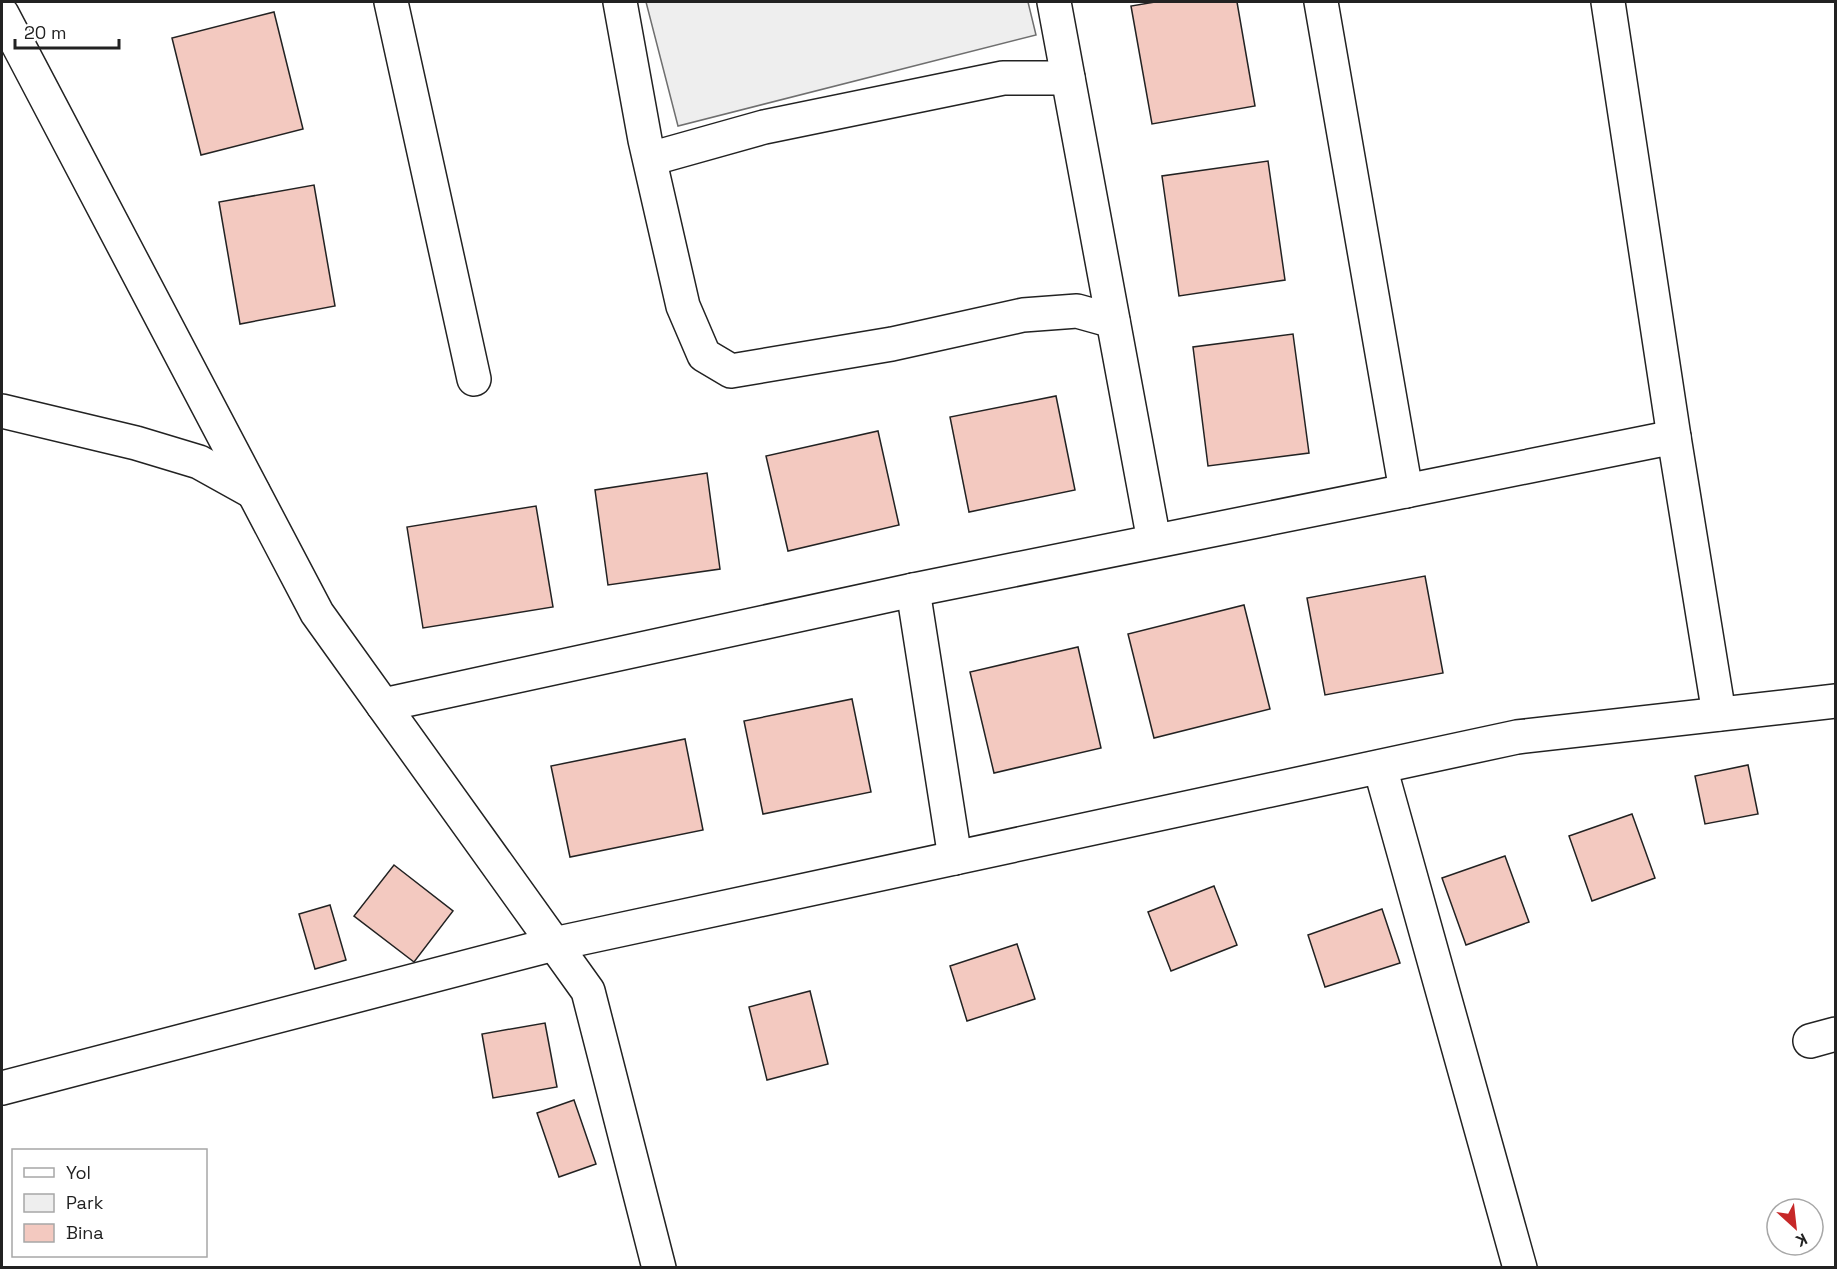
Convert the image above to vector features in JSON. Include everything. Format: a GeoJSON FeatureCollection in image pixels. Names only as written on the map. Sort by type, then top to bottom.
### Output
{"type":"FeatureCollection","features":[{"type":"Feature","properties":{"kind":"street"},"geometry":{"type":"LineString","coordinates":[[391,2],[474,379]]}},
{"type":"Feature","properties":{"kind":"street"},"geometry":{"type":"LineString","coordinates":[[620,2],[650,159],[683,306],[704,355],[730,371],[892,344],[1023,315],[1077,311],[1113,321]]}},
{"type":"Feature","properties":{"kind":"street"},"geometry":{"type":"LineString","coordinates":[[1054,2],[1154,541]]}},
{"type":"Feature","properties":{"kind":"street"},"geometry":{"type":"LineString","coordinates":[[1321,2],[1406,491]]}},
{"type":"Feature","properties":{"kind":"street"},"geometry":{"type":"LineString","coordinates":[[1608,2],[1719,714]]}},
{"type":"Feature","properties":{"kind":"street"},"geometry":{"type":"LineString","coordinates":[[2,14],[317,613],[588,992],[659,1268]]}},
{"type":"Feature","properties":{"kind":"street"},"geometry":{"type":"LineString","coordinates":[[650,159],[764,127],[1003,78],[1068,78]]}},
{"type":"Feature","properties":{"kind":"street"},"geometry":{"type":"LineString","coordinates":[[2,411],[136,443],[200,462],[253,492]]}},
{"type":"Feature","properties":{"kind":"street"},"geometry":{"type":"LineString","coordinates":[[382,705],[913,590],[1674,437]]}},
{"type":"Feature","properties":{"kind":"street"},"geometry":{"type":"LineString","coordinates":[[913,590],[955,858]]}},
{"type":"Feature","properties":{"kind":"street"},"geometry":{"type":"LineString","coordinates":[[2,1088],[554,944],[1516,737],[1836,701]]}},
{"type":"Feature","properties":{"kind":"street"},"geometry":{"type":"LineString","coordinates":[[1380,767],[1520,1268]]}},
{"type":"Feature","properties":{"kind":"green space"},"geometry":{"type":"Polygon","coordinates":[[[646,2],[1028,2],[1036,35],[678,126],[646,2]]]}},
{"type":"Feature","properties":{"kind":"building"},"geometry":{"type":"Polygon","coordinates":[[[1155,2],[1237,2],[1255,106],[1152,124],[1131,6],[1155,2]]]}},
{"type":"Feature","properties":{"kind":"building"},"geometry":{"type":"Polygon","coordinates":[[[274,12],[303,129],[201,155],[172,38],[274,12]]]}},
{"type":"Feature","properties":{"kind":"building"},"geometry":{"type":"Polygon","coordinates":[[[1268,161],[1285,280],[1179,296],[1162,176],[1268,161]]]}},
{"type":"Feature","properties":{"kind":"building"},"geometry":{"type":"Polygon","coordinates":[[[314,185],[335,306],[240,324],[219,202],[314,185]]]}},
{"type":"Feature","properties":{"kind":"building"},"geometry":{"type":"Polygon","coordinates":[[[1293,334],[1309,453],[1208,466],[1193,347],[1293,334]]]}},
{"type":"Feature","properties":{"kind":"building"},"geometry":{"type":"Polygon","coordinates":[[[1056,396],[1075,490],[969,512],[950,417],[1056,396]]]}},
{"type":"Feature","properties":{"kind":"building"},"geometry":{"type":"Polygon","coordinates":[[[878,431],[899,525],[788,551],[766,456],[878,431]]]}},
{"type":"Feature","properties":{"kind":"building"},"geometry":{"type":"Polygon","coordinates":[[[707,473],[720,569],[608,585],[595,490],[707,473]]]}},
{"type":"Feature","properties":{"kind":"building"},"geometry":{"type":"Polygon","coordinates":[[[536,506],[553,607],[423,628],[407,527],[536,506]]]}},
{"type":"Feature","properties":{"kind":"building"},"geometry":{"type":"Polygon","coordinates":[[[1425,576],[1443,673],[1325,695],[1307,598],[1425,576]]]}},
{"type":"Feature","properties":{"kind":"building"},"geometry":{"type":"Polygon","coordinates":[[[1244,605],[1270,709],[1154,738],[1128,634],[1244,605]]]}},
{"type":"Feature","properties":{"kind":"building"},"geometry":{"type":"Polygon","coordinates":[[[1078,647],[1101,748],[994,773],[970,672],[1078,647]]]}},
{"type":"Feature","properties":{"kind":"building"},"geometry":{"type":"Polygon","coordinates":[[[852,699],[871,792],[763,814],[744,721],[852,699]]]}},
{"type":"Feature","properties":{"kind":"building"},"geometry":{"type":"Polygon","coordinates":[[[685,739],[703,830],[570,857],[551,766],[685,739]]]}},
{"type":"Feature","properties":{"kind":"building"},"geometry":{"type":"Polygon","coordinates":[[[1748,765],[1758,814],[1705,824],[1695,776],[1748,765]]]}},
{"type":"Feature","properties":{"kind":"building"},"geometry":{"type":"Polygon","coordinates":[[[1632,814],[1655,878],[1592,901],[1569,836],[1632,814]]]}},
{"type":"Feature","properties":{"kind":"building"},"geometry":{"type":"Polygon","coordinates":[[[1505,856],[1529,922],[1466,945],[1442,878],[1505,856]]]}},
{"type":"Feature","properties":{"kind":"building"},"geometry":{"type":"Polygon","coordinates":[[[394,865],[453,911],[414,962],[354,916],[394,865]]]}},
{"type":"Feature","properties":{"kind":"building"},"geometry":{"type":"Polygon","coordinates":[[[1214,886],[1237,945],[1171,971],[1148,912],[1214,886]]]}},
{"type":"Feature","properties":{"kind":"building"},"geometry":{"type":"Polygon","coordinates":[[[330,905],[346,960],[315,969],[299,914],[330,905]]]}},
{"type":"Feature","properties":{"kind":"building"},"geometry":{"type":"Polygon","coordinates":[[[1382,909],[1400,963],[1325,987],[1308,935],[1382,909]]]}},
{"type":"Feature","properties":{"kind":"building"},"geometry":{"type":"Polygon","coordinates":[[[1017,944],[1035,999],[967,1021],[950,966],[1017,944]]]}},
{"type":"Feature","properties":{"kind":"building"},"geometry":{"type":"Polygon","coordinates":[[[810,991],[828,1064],[767,1080],[749,1007],[810,991]]]}},
{"type":"Feature","properties":{"kind":"building"},"geometry":{"type":"Polygon","coordinates":[[[545,1023],[557,1087],[493,1098],[482,1034],[545,1023]]]}},
{"type":"Feature","properties":{"kind":"building"},"geometry":{"type":"Polygon","coordinates":[[[574,1100],[596,1164],[559,1177],[537,1113],[574,1100]]]}}]}
